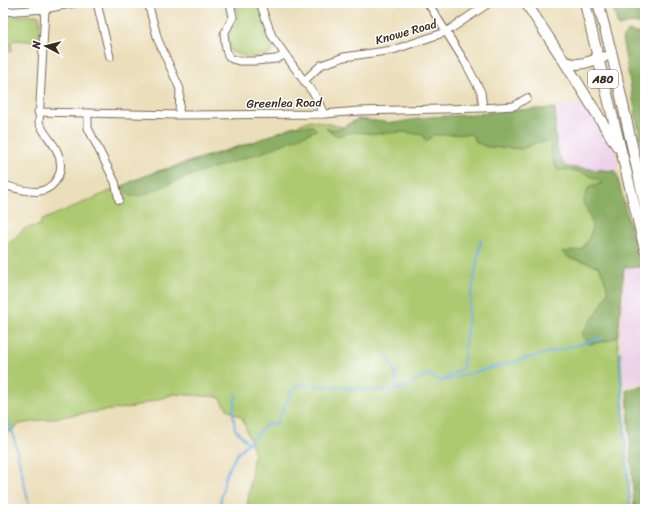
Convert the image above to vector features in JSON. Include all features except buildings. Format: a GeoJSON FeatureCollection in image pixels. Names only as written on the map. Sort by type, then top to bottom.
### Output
{"type":"FeatureCollection","features":[{"type":"Feature","properties":{"kind":"main road"},"geometry":{"type":"LineString","coordinates":[[526,3],[623,154]]}},
{"type":"Feature","properties":{"kind":"main road","name":"A80"},"geometry":{"type":"LineString","coordinates":[[585,3],[623,154],[645,250]]}},
{"type":"Feature","properties":{"kind":"main road","name":"A80"},"geometry":{"type":"LineString","coordinates":[[598,3],[612,55],[645,205]]}},
{"type":"Feature","properties":{"kind":"main road"},"geometry":{"type":"LineString","coordinates":[[564,60],[576,65],[585,64],[612,55]]}},
{"type":"Feature","properties":{"kind":"street"},"geometry":{"type":"LineString","coordinates":[[3,12],[45,9],[75,3]]}},
{"type":"Feature","properties":{"kind":"street"},"geometry":{"type":"LineString","coordinates":[[97,3],[110,57]]}},
{"type":"Feature","properties":{"kind":"street"},"geometry":{"type":"LineString","coordinates":[[148,3],[158,40],[180,89],[179,115]]}},
{"type":"Feature","properties":{"kind":"street"},"geometry":{"type":"LineString","coordinates":[[230,3],[233,17],[224,34],[228,56],[239,61],[251,61],[276,59],[285,55]]}},
{"type":"Feature","properties":{"kind":"street"},"geometry":{"type":"LineString","coordinates":[[260,3],[272,36],[315,95],[324,114]]}},
{"type":"Feature","properties":{"kind":"street"},"geometry":{"type":"LineString","coordinates":[[428,3],[465,62],[481,92],[483,108]]}},
{"type":"Feature","properties":{"kind":"street","name":"Knowe Road"},"geometry":{"type":"LineString","coordinates":[[304,81],[321,65],[344,57],[393,50],[446,32],[489,3]]}},
{"type":"Feature","properties":{"kind":"street"},"geometry":{"type":"LineString","coordinates":[[3,185],[30,192],[43,191],[52,187],[59,176],[61,165],[57,150],[42,132],[38,112],[45,9]]}},
{"type":"Feature","properties":{"kind":"street","name":"Greenlea Road"},"geometry":{"type":"LineString","coordinates":[[38,112],[179,115],[324,114],[359,111],[514,106],[528,98]]}},
{"type":"Feature","properties":{"kind":"street"},"geometry":{"type":"LineString","coordinates":[[88,113],[88,128],[115,182],[119,200]]}},
{"type":"Feature","properties":{"kind":"shaded area"},"geometry":{"type":"Polygon","coordinates":[[[584,103],[615,150],[616,171],[567,167],[561,162],[556,141],[555,108],[584,103]]]}},
{"type":"Feature","properties":{"kind":"shaded area"},"geometry":{"type":"Polygon","coordinates":[[[625,268],[641,268],[645,277],[645,382],[626,387],[620,339],[625,268]]]}},
{"type":"Feature","properties":{"kind":"green space"},"geometry":{"type":"Polygon","coordinates":[[[236,3],[258,3],[274,45],[272,51],[268,55],[256,58],[231,52],[228,37],[238,15],[236,3]]]}},
{"type":"Feature","properties":{"kind":"green space"},"geometry":{"type":"Polygon","coordinates":[[[612,3],[645,3],[645,25],[631,23],[618,27],[612,3]]]}},
{"type":"Feature","properties":{"kind":"green space"},"geometry":{"type":"Polygon","coordinates":[[[39,16],[40,21],[39,42],[15,40],[11,44],[12,51],[3,52],[3,17],[39,16]]]}},
{"type":"Feature","properties":{"kind":"green space"},"geometry":{"type":"Polygon","coordinates":[[[628,31],[645,35],[645,154],[643,156],[622,38],[628,31]]]}},
{"type":"Feature","properties":{"kind":"green space"},"geometry":{"type":"Polygon","coordinates":[[[555,108],[557,147],[562,161],[567,167],[616,171],[640,267],[624,267],[618,336],[607,341],[589,344],[583,338],[583,331],[597,313],[608,292],[604,277],[599,267],[586,262],[571,259],[562,252],[581,250],[586,244],[592,227],[590,216],[583,203],[588,188],[602,183],[581,172],[557,170],[551,154],[550,142],[538,142],[522,149],[487,147],[477,143],[471,134],[433,135],[426,142],[423,135],[403,132],[375,134],[353,132],[338,136],[326,129],[339,129],[358,119],[394,123],[429,117],[555,108]]]}},
{"type":"Feature","properties":{"kind":"green space"},"geometry":{"type":"Polygon","coordinates":[[[311,120],[347,128],[460,127],[552,139],[560,166],[606,174],[616,332],[631,509],[247,509],[254,451],[242,418],[228,410],[219,397],[174,394],[134,407],[20,424],[3,436],[3,249],[25,228],[41,225],[40,221],[155,172],[253,142],[311,120]]]}},
{"type":"Feature","properties":{"kind":"green space"},"geometry":{"type":"Polygon","coordinates":[[[294,126],[313,126],[317,130],[264,152],[194,174],[140,196],[130,196],[122,187],[130,182],[155,172],[171,169],[246,145],[294,126]]]}},
{"type":"Feature","properties":{"kind":"green space"},"geometry":{"type":"Polygon","coordinates":[[[645,386],[645,509],[634,509],[627,390],[645,386]]]}},
{"type":"Feature","properties":{"kind":"waterway"},"geometry":{"type":"LineString","coordinates":[[444,379],[463,368],[469,308],[481,240]]}},
{"type":"Feature","properties":{"kind":"waterway"},"geometry":{"type":"LineString","coordinates":[[219,509],[226,474],[237,454],[267,424],[276,424],[293,388],[301,384],[381,391],[403,389],[427,374],[442,381],[603,338]]}},
{"type":"Feature","properties":{"kind":"waterway"},"geometry":{"type":"LineString","coordinates":[[620,352],[630,509]]}},
{"type":"Feature","properties":{"kind":"waterway"},"geometry":{"type":"LineString","coordinates":[[387,356],[394,369],[397,390]]}},
{"type":"Feature","properties":{"kind":"waterway"},"geometry":{"type":"LineString","coordinates":[[236,394],[233,413],[235,429],[248,443]]}},
{"type":"Feature","properties":{"kind":"waterway"},"geometry":{"type":"LineString","coordinates":[[3,417],[11,425],[30,509]]}}]}
